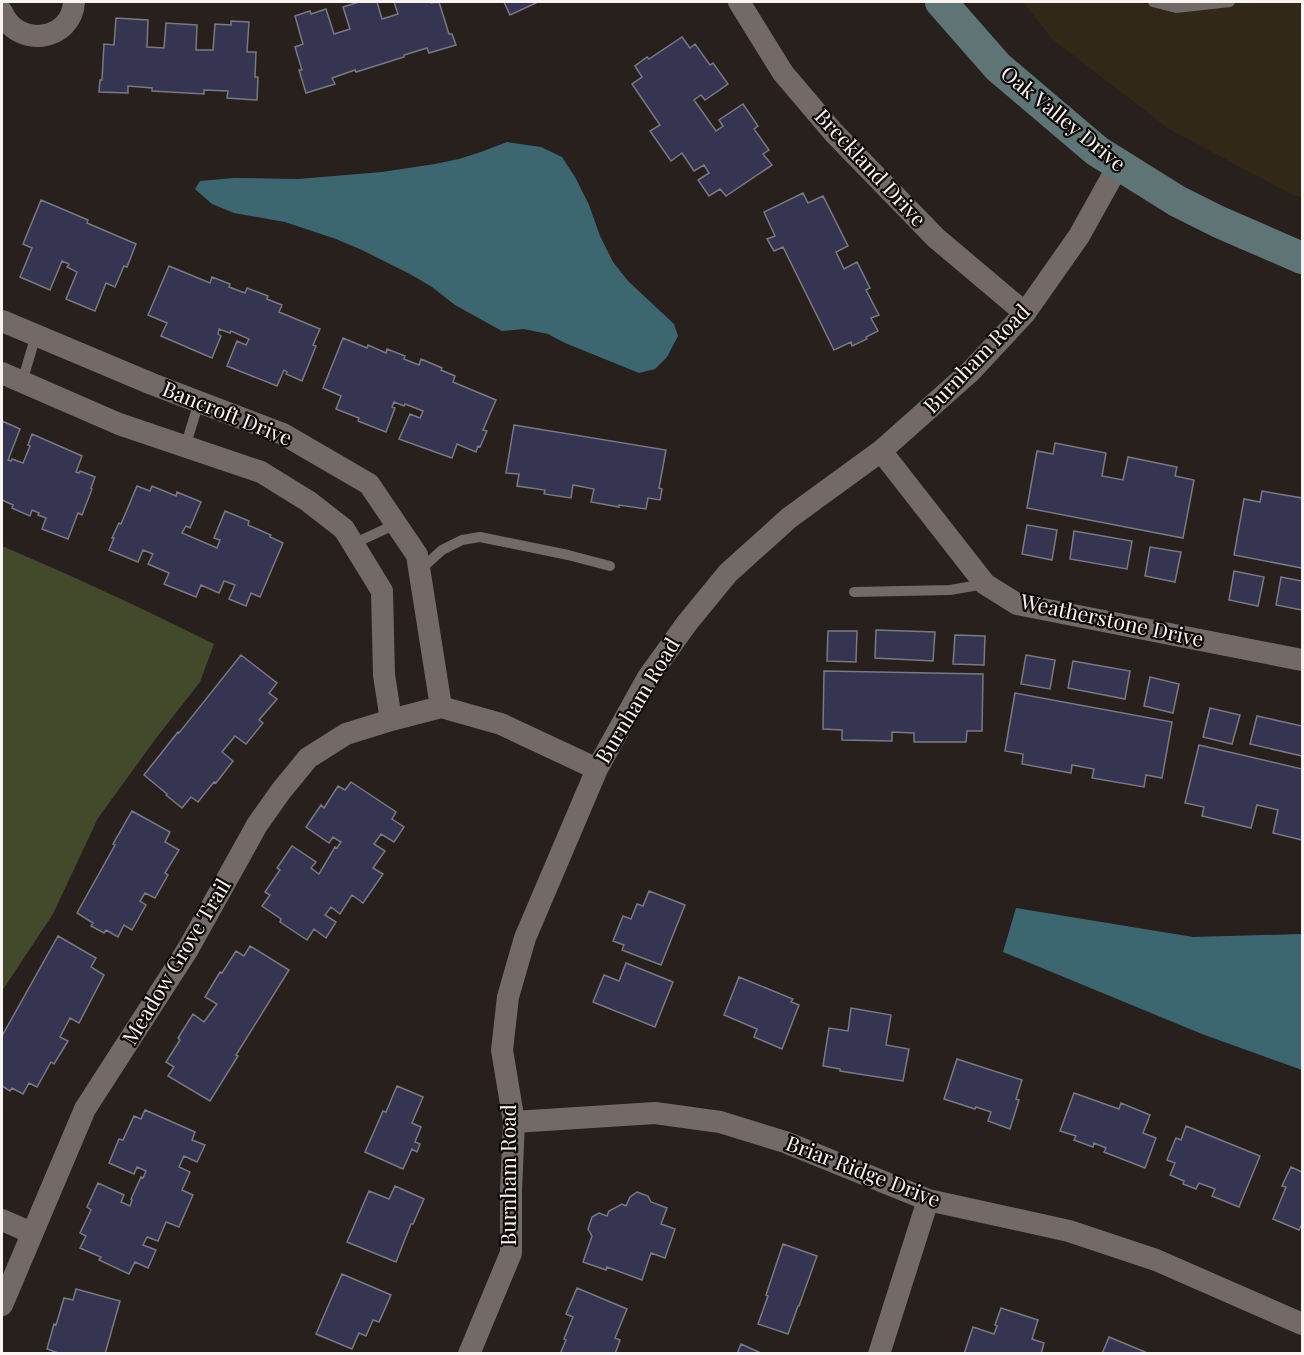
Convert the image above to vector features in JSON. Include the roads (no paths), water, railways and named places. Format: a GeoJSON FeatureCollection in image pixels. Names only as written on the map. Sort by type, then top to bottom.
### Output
{"type":"FeatureCollection","features":[{"type":"Feature","properties":{"kind":"street"},"geometry":{"type":"LineString","coordinates":[[2,12],[5,20],[18,32],[34,37],[52,33],[65,23],[74,9],[74,2]]}},
{"type":"Feature","properties":{"kind":"street","name":"Breckland Drive"},"geometry":{"type":"LineString","coordinates":[[738,2],[783,73],[834,133],[936,238],[1025,313]]}},
{"type":"Feature","properties":{"kind":"street","name":"Oak Valley Drive"},"geometry":{"type":"LineString","coordinates":[[941,2],[998,67],[1096,151],[1177,201],[1302,258]]}},
{"type":"Feature","properties":{"kind":"street","name":"Burnham Road"},"geometry":{"type":"LineString","coordinates":[[469,1353],[511,1253],[514,1122],[502,1050],[508,997],[525,938],[597,769],[647,679],[687,623],[728,573],[789,518],[881,451],[971,371],[1025,313],[1079,236],[1118,166]]}},
{"type":"Feature","properties":{"kind":"street","name":"Bancroft Drive"},"geometry":{"type":"LineString","coordinates":[[2,321],[152,384],[283,434],[369,484],[417,555],[441,707]]}},
{"type":"Feature","properties":{"kind":"street","name":"Bancroft Drive"},"geometry":{"type":"LineString","coordinates":[[12,377],[118,424],[261,472],[308,501],[344,529],[382,591],[384,675],[391,720]]}},
{"type":"Feature","properties":{"kind":"street","name":"Weatherstone Drive"},"geometry":{"type":"LineString","coordinates":[[881,451],[985,584],[1017,604],[1302,660]]}},
{"type":"Feature","properties":{"kind":"street"},"geometry":{"type":"LineString","coordinates":[[441,707],[501,724],[597,769]]}},
{"type":"Feature","properties":{"kind":"street","name":"Meadow Grove Trail"},"geometry":{"type":"LineString","coordinates":[[2,1305],[85,1109],[188,950],[257,825],[281,791],[308,758],[346,734],[441,707]]}},
{"type":"Feature","properties":{"kind":"street","name":"Briar Ridge Drive"},"geometry":{"type":"LineString","coordinates":[[514,1122],[655,1113],[720,1122],[785,1142],[928,1200],[1069,1231],[1156,1260],[1302,1324]]}},
{"type":"Feature","properties":{"kind":"street"},"geometry":{"type":"LineString","coordinates":[[879,1353],[928,1200]]}},
{"type":"Feature","properties":{"kind":"street"},"geometry":{"type":"LineString","coordinates":[[2,1221],[32,1233]]}},
{"type":"Feature","properties":{"kind":"lane"},"geometry":{"type":"LineString","coordinates":[[1153,2],[1176,8],[1230,2]]}},
{"type":"Feature","properties":{"kind":"lane"},"geometry":{"type":"LineString","coordinates":[[12,377],[36,335]]}},
{"type":"Feature","properties":{"kind":"lane"},"geometry":{"type":"LineString","coordinates":[[185,447],[199,402]]}},
{"type":"Feature","properties":{"kind":"lane"},"geometry":{"type":"LineString","coordinates":[[353,544],[396,524]]}},
{"type":"Feature","properties":{"kind":"lane"},"geometry":{"type":"LineString","coordinates":[[419,570],[442,550],[462,540],[480,537],[610,566]]}},
{"type":"Feature","properties":{"kind":"lane"},"geometry":{"type":"LineString","coordinates":[[854,592],[950,591],[985,584]]}},
{"type":"Feature","properties":{"kind":"water"},"geometry":{"type":"Polygon","coordinates":[[[507,142],[541,147],[562,157],[589,205],[600,236],[613,262],[628,281],[674,324],[678,336],[667,357],[655,369],[639,373],[548,334],[524,329],[502,331],[455,305],[410,274],[362,250],[285,222],[234,213],[212,204],[195,189],[200,181],[234,178],[298,179],[382,172],[459,159],[507,142]]]}},
{"type":"Feature","properties":{"kind":"water"},"geometry":{"type":"Polygon","coordinates":[[[1016,908],[1193,937],[1302,934],[1302,1070],[1202,1034],[1003,952],[1016,908]]]}}]}
